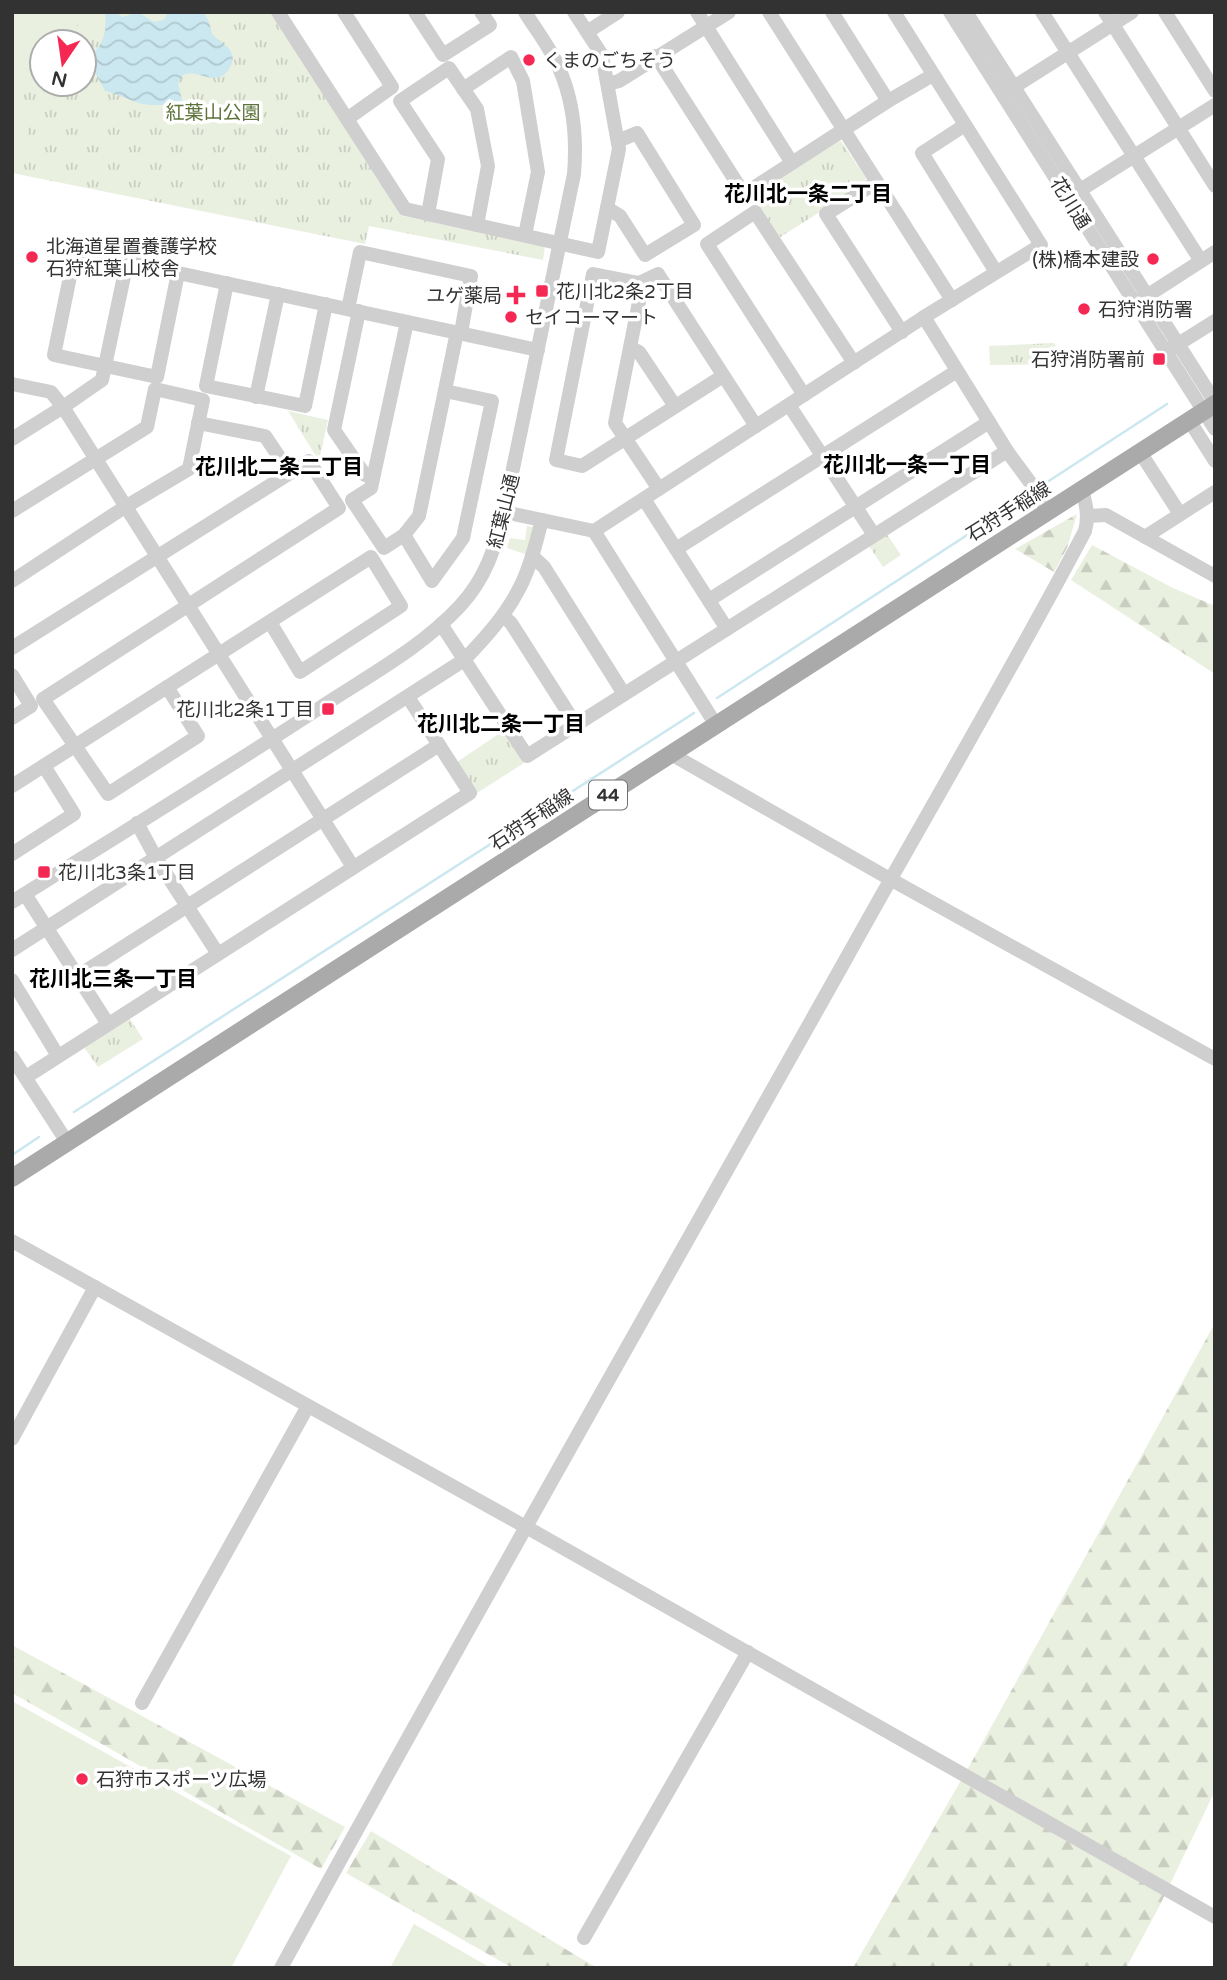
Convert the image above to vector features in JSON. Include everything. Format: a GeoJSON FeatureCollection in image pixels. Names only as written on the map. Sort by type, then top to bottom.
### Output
{"type":"FeatureCollection","features":[{"type":"Feature","properties":{"kind":"main road","name":"石狩手稲線"},"geometry":{"type":"LineString","coordinates":[[12,1178],[671,754],[711,718],[1039,498],[1082,490],[1205,409]]}},
{"type":"Feature","properties":{"kind":"street"},"geometry":{"type":"LineString","coordinates":[[278,12],[405,209],[598,252],[619,149],[602,55],[574,12]]}},
{"type":"Feature","properties":{"kind":"street"},"geometry":{"type":"LineString","coordinates":[[344,12],[392,87],[347,120]]}},
{"type":"Feature","properties":{"kind":"street"},"geometry":{"type":"LineString","coordinates":[[415,12],[443,55],[490,25],[481,12]]}},
{"type":"Feature","properties":{"kind":"street","name":"紅葉山通"},"geometry":{"type":"LineString","coordinates":[[18,898],[427,637],[459,607],[484,573],[495,550],[504,512],[574,174],[576,148],[570,101],[559,67],[525,12]]}},
{"type":"Feature","properties":{"kind":"street"},"geometry":{"type":"LineString","coordinates":[[587,32],[618,12]]}},
{"type":"Feature","properties":{"kind":"street"},"geometry":{"type":"LineString","coordinates":[[697,12],[792,163]]}},
{"type":"Feature","properties":{"kind":"street"},"geometry":{"type":"LineString","coordinates":[[608,84],[619,81],[729,12]]}},
{"type":"Feature","properties":{"kind":"street"},"geometry":{"type":"LineString","coordinates":[[769,12],[952,300]]}},
{"type":"Feature","properties":{"kind":"street"},"geometry":{"type":"LineString","coordinates":[[832,12],[888,101]]}},
{"type":"Feature","properties":{"kind":"street"},"geometry":{"type":"LineString","coordinates":[[504,512],[594,531],[924,317],[1041,245],[894,12]]}},
{"type":"Feature","properties":{"kind":"street","name":"花川通"},"geometry":{"type":"LineString","coordinates":[[950,12],[1008,91],[1141,300],[1178,345],[1215,429]]}},
{"type":"Feature","properties":{"kind":"street","name":"花川通"},"geometry":{"type":"LineString","coordinates":[[967,12],[1008,91]]}},
{"type":"Feature","properties":{"kind":"street"},"geometry":{"type":"LineString","coordinates":[[1042,12],[1201,261]]}},
{"type":"Feature","properties":{"kind":"street"},"geometry":{"type":"LineString","coordinates":[[1008,91],[1068,53],[1109,18],[1132,12]]}},
{"type":"Feature","properties":{"kind":"street"},"geometry":{"type":"LineString","coordinates":[[1165,12],[1215,91]]}},
{"type":"Feature","properties":{"kind":"street"},"geometry":{"type":"LineString","coordinates":[[1109,18],[1215,186]]}},
{"type":"Feature","properties":{"kind":"street"},"geometry":{"type":"LineString","coordinates":[[656,56],[744,194],[933,75]]}},
{"type":"Feature","properties":{"kind":"street"},"geometry":{"type":"LineString","coordinates":[[463,89],[511,57],[523,81],[538,172],[525,235]]}},
{"type":"Feature","properties":{"kind":"street"},"geometry":{"type":"LineString","coordinates":[[428,214],[438,159],[400,101],[449,68],[477,109],[488,166],[477,225]]}},
{"type":"Feature","properties":{"kind":"street"},"geometry":{"type":"LineString","coordinates":[[1074,195],[1215,105]]}},
{"type":"Feature","properties":{"kind":"street"},"geometry":{"type":"LineString","coordinates":[[965,125],[922,153],[996,272]]}},
{"type":"Feature","properties":{"kind":"street"},"geometry":{"type":"LineString","coordinates":[[607,208],[620,216],[645,255],[694,225],[637,133],[618,141]]}},
{"type":"Feature","properties":{"kind":"street"},"geometry":{"type":"LineString","coordinates":[[877,182],[825,214],[902,332]]}},
{"type":"Feature","properties":{"kind":"street"},"geometry":{"type":"LineString","coordinates":[[804,395],[707,244],[755,212],[854,363]]}},
{"type":"Feature","properties":{"kind":"street"},"geometry":{"type":"LineString","coordinates":[[178,273],[158,377],[54,355],[75,252],[127,262],[227,283],[538,350]]}},
{"type":"Feature","properties":{"kind":"street"},"geometry":{"type":"LineString","coordinates":[[373,477],[365,475],[334,430],[360,252],[471,276],[419,516],[404,536],[384,548],[352,500],[371,488],[407,322]]}},
{"type":"Feature","properties":{"kind":"street"},"geometry":{"type":"LineString","coordinates":[[1141,300],[1215,252]]}},
{"type":"Feature","properties":{"kind":"street"},"geometry":{"type":"LineString","coordinates":[[12,439],[102,380],[127,262]]}},
{"type":"Feature","properties":{"kind":"street"},"geometry":{"type":"LineString","coordinates":[[723,376],[582,466],[556,460],[593,274],[639,283],[658,274],[756,426]]}},
{"type":"Feature","properties":{"kind":"street"},"geometry":{"type":"LineString","coordinates":[[643,282],[615,423],[659,489]]}},
{"type":"Feature","properties":{"kind":"street"},"geometry":{"type":"LineString","coordinates":[[227,283],[206,387],[305,406],[326,304]]}},
{"type":"Feature","properties":{"kind":"street"},"geometry":{"type":"LineString","coordinates":[[256,397],[278,294]]}},
{"type":"Feature","properties":{"kind":"street","name":"花川通"},"geometry":{"type":"LineString","coordinates":[[1141,300],[1165,352],[1205,409]]}},
{"type":"Feature","properties":{"kind":"street"},"geometry":{"type":"LineString","coordinates":[[924,317],[1039,498]]}},
{"type":"Feature","properties":{"kind":"street"},"geometry":{"type":"LineString","coordinates":[[1165,352],[1215,321]]}},
{"type":"Feature","properties":{"kind":"street"},"geometry":{"type":"LineString","coordinates":[[631,348],[639,352],[675,407]]}},
{"type":"Feature","properties":{"kind":"street"},"geometry":{"type":"LineString","coordinates":[[676,549],[957,371]]}},
{"type":"Feature","properties":{"kind":"street"},"geometry":{"type":"LineString","coordinates":[[12,384],[51,392],[63,407],[353,867]]}},
{"type":"Feature","properties":{"kind":"street"},"geometry":{"type":"LineString","coordinates":[[12,511],[147,427],[155,389],[203,400],[189,469],[125,507],[12,581]]}},
{"type":"Feature","properties":{"kind":"street"},"geometry":{"type":"LineString","coordinates":[[404,536],[432,581],[463,538],[492,401],[445,391]]}},
{"type":"Feature","properties":{"kind":"street"},"geometry":{"type":"LineString","coordinates":[[789,405],[874,535]]}},
{"type":"Feature","properties":{"kind":"street"},"geometry":{"type":"LineString","coordinates":[[1205,409],[1215,461]]}},
{"type":"Feature","properties":{"kind":"street"},"geometry":{"type":"LineString","coordinates":[[709,600],[989,422]]}},
{"type":"Feature","properties":{"kind":"street"},"geometry":{"type":"LineString","coordinates":[[198,423],[265,436],[290,473]]}},
{"type":"Feature","properties":{"kind":"street"},"geometry":{"type":"LineString","coordinates":[[441,624],[527,755],[624,694],[679,667],[727,629],[1007,451]]}},
{"type":"Feature","properties":{"kind":"street"},"geometry":{"type":"LineString","coordinates":[[1140,452],[1181,514]]}},
{"type":"Feature","properties":{"kind":"street"},"geometry":{"type":"LineString","coordinates":[[12,648],[309,461],[339,508],[43,699],[108,794],[198,736],[167,687]]}},
{"type":"Feature","properties":{"kind":"street"},"geometry":{"type":"LineString","coordinates":[[281,1968],[890,879],[1022,650],[1085,531],[1087,516],[1082,490]]}},
{"type":"Feature","properties":{"kind":"street"},"geometry":{"type":"LineString","coordinates":[[1145,537],[1215,492]]}},
{"type":"Feature","properties":{"kind":"street"},"geometry":{"type":"LineString","coordinates":[[644,499],[727,629]]}},
{"type":"Feature","properties":{"kind":"street"},"geometry":{"type":"LineString","coordinates":[[1087,516],[1106,515],[1215,576]]}},
{"type":"Feature","properties":{"kind":"street"},"geometry":{"type":"LineString","coordinates":[[12,950],[464,660],[503,616],[522,584],[542,520]]}},
{"type":"Feature","properties":{"kind":"street"},"geometry":{"type":"LineString","coordinates":[[594,531],[711,718]]}},
{"type":"Feature","properties":{"kind":"street"},"geometry":{"type":"LineString","coordinates":[[532,556],[544,568],[624,694]]}},
{"type":"Feature","properties":{"kind":"street"},"geometry":{"type":"LineString","coordinates":[[12,786],[371,557],[401,606],[300,672],[270,622]]}},
{"type":"Feature","properties":{"kind":"street"},"geometry":{"type":"LineString","coordinates":[[503,616],[511,623],[576,725]]}},
{"type":"Feature","properties":{"kind":"street"},"geometry":{"type":"LineString","coordinates":[[12,675],[31,706],[12,718]]}},
{"type":"Feature","properties":{"kind":"street"},"geometry":{"type":"LineString","coordinates":[[26,1077],[470,793],[408,697]]}},
{"type":"Feature","properties":{"kind":"street"},"geometry":{"type":"LineString","coordinates":[[78,976],[439,745]]}},
{"type":"Feature","properties":{"kind":"street"},"geometry":{"type":"LineString","coordinates":[[671,754],[1215,1059]]}},
{"type":"Feature","properties":{"kind":"street"},"geometry":{"type":"LineString","coordinates":[[12,854],[74,814],[44,766]]}},
{"type":"Feature","properties":{"kind":"street"},"geometry":{"type":"LineString","coordinates":[[137,823],[156,858],[218,954]]}},
{"type":"Feature","properties":{"kind":"street"},"geometry":{"type":"LineString","coordinates":[[18,898],[46,928],[108,1024]]}},
{"type":"Feature","properties":{"kind":"street"},"geometry":{"type":"LineString","coordinates":[[12,980],[58,1056]]}},
{"type":"Feature","properties":{"kind":"street"},"geometry":{"type":"LineString","coordinates":[[13,1059],[67,1142]]}},
{"type":"Feature","properties":{"kind":"street"},"geometry":{"type":"LineString","coordinates":[[12,1241],[526,1527],[1215,1917]]}},
{"type":"Feature","properties":{"kind":"street"},"geometry":{"type":"LineString","coordinates":[[12,1439],[95,1287]]}},
{"type":"Feature","properties":{"kind":"street"},"geometry":{"type":"LineString","coordinates":[[142,1703],[308,1406]]}},
{"type":"Feature","properties":{"kind":"street"},"geometry":{"type":"LineString","coordinates":[[584,1938],[748,1652]]}},
{"type":"Feature","properties":{"kind":"green space","name":"紅葉山公園"},"geometry":{"type":"Polygon","coordinates":[[[12,12],[271,12],[403,216],[545,246],[543,260],[369,226],[365,244],[12,173],[12,12]]]}},
{"type":"Feature","properties":{"kind":"green space"},"geometry":{"type":"Polygon","coordinates":[[[12,12],[75,12],[77,28],[28,28],[28,88],[12,87],[12,12]]]}},
{"type":"Feature","properties":{"kind":"green space"},"geometry":{"type":"Polygon","coordinates":[[[12,109],[31,113],[21,165],[12,163],[12,109]]]}},
{"type":"Feature","properties":{"kind":"green space"},"geometry":{"type":"Polygon","coordinates":[[[841,141],[866,178],[865,183],[779,238],[751,195],[841,141]]]}},
{"type":"Feature","properties":{"kind":"green space"},"geometry":{"type":"Polygon","coordinates":[[[1054,343],[1068,364],[990,365],[989,346],[1054,343]]]}},
{"type":"Feature","properties":{"kind":"green space"},"geometry":{"type":"Polygon","coordinates":[[[288,411],[328,420],[319,461],[288,411]]]}},
{"type":"Feature","properties":{"kind":"green space"},"geometry":{"type":"Polygon","coordinates":[[[1077,514],[1067,548],[1054,572],[1015,549],[1077,514]]]}},
{"type":"Feature","properties":{"kind":"green space"},"geometry":{"type":"Polygon","coordinates":[[[527,526],[535,530],[528,555],[507,548],[510,538],[525,540],[527,526]]]}},
{"type":"Feature","properties":{"kind":"green space"},"geometry":{"type":"Polygon","coordinates":[[[886,533],[901,555],[883,567],[869,546],[886,533]]]}},
{"type":"Feature","properties":{"kind":"green space"},"geometry":{"type":"Polygon","coordinates":[[[1092,545],[1173,588],[1215,606],[1215,674],[1071,580],[1092,545]]]}},
{"type":"Feature","properties":{"kind":"green space"},"geometry":{"type":"Polygon","coordinates":[[[503,731],[524,763],[477,793],[457,762],[503,731]]]}},
{"type":"Feature","properties":{"kind":"green space"},"geometry":{"type":"Polygon","coordinates":[[[128,1016],[143,1039],[98,1067],[83,1046],[128,1016]]]}},
{"type":"Feature","properties":{"kind":"green space"},"geometry":{"type":"Polygon","coordinates":[[[1215,1323],[1215,1791],[1126,1968],[853,1968],[975,1756],[1215,1323]]]}},
{"type":"Feature","properties":{"kind":"green space"},"geometry":{"type":"Polygon","coordinates":[[[12,1645],[345,1827],[321,1869],[12,1693],[12,1645]]]}},
{"type":"Feature","properties":{"kind":"green space","name":"石狩市スポーツ広場"},"geometry":{"type":"Polygon","coordinates":[[[12,1701],[291,1856],[231,1968],[12,1968],[12,1701]]]}},
{"type":"Feature","properties":{"kind":"green space"},"geometry":{"type":"Polygon","coordinates":[[[371,1831],[598,1968],[512,1968],[346,1873],[371,1831]]]}},
{"type":"Feature","properties":{"kind":"green space"},"geometry":{"type":"Polygon","coordinates":[[[414,1924],[491,1968],[390,1968],[414,1924]]]}},
{"type":"Feature","properties":{"kind":"water"},"geometry":{"type":"Polygon","coordinates":[[[105,12],[116,12],[122,17],[138,12],[154,22],[164,20],[168,12],[204,12],[212,34],[232,53],[232,63],[224,75],[219,77],[183,75],[178,84],[182,100],[177,106],[143,104],[105,91],[98,78],[98,48],[104,36],[105,12]]]}},
{"type":"Feature","properties":{"kind":"waterway"},"geometry":{"type":"LineString","coordinates":[[1038,488],[1167,404]]}},
{"type":"Feature","properties":{"kind":"waterway"},"geometry":{"type":"LineString","coordinates":[[717,698],[1030,494]]}},
{"type":"Feature","properties":{"kind":"waterway"},"geometry":{"type":"LineString","coordinates":[[74,1112],[694,713]]}},
{"type":"Feature","properties":{"kind":"waterway"},"geometry":{"type":"LineString","coordinates":[[12,1155],[39,1137]]}},
{"type":"Feature","properties":{"kind":"place","name":"くまのごちそう"},"geometry":{"type":"Point","coordinates":[529,60]}},
{"type":"Feature","properties":{"kind":"place","name":"北海道星置養護学校 石狩紅葉山校舎"},"geometry":{"type":"Point","coordinates":[32,257]}},
{"type":"Feature","properties":{"kind":"place","name":"(株)橋本建設"},"geometry":{"type":"Point","coordinates":[1153,259]}},
{"type":"Feature","properties":{"kind":"place","name":"花川北2条2丁目"},"geometry":{"type":"Point","coordinates":[542,291]}},
{"type":"Feature","properties":{"kind":"place","name":"ユゲ薬局"},"geometry":{"type":"Point","coordinates":[516,295]}},
{"type":"Feature","properties":{"kind":"place","name":"石狩消防署"},"geometry":{"type":"Point","coordinates":[1084,309]}},
{"type":"Feature","properties":{"kind":"place","name":"セイコーマート"},"geometry":{"type":"Point","coordinates":[511,317]}},
{"type":"Feature","properties":{"kind":"place","name":"石狩消防署前"},"geometry":{"type":"Point","coordinates":[1159,359]}},
{"type":"Feature","properties":{"kind":"place","name":"花川北2条1丁目"},"geometry":{"type":"Point","coordinates":[328,709]}},
{"type":"Feature","properties":{"kind":"place","name":"花川北3条1丁目"},"geometry":{"type":"Point","coordinates":[44,872]}},
{"type":"Feature","properties":{"kind":"place","name":"石狩市スポーツ広場"},"geometry":{"type":"Point","coordinates":[82,1779]}},
{"type":"Feature","properties":{"kind":"district","name":"花川北一条二丁目"},"geometry":{"type":"Point","coordinates":[808,194]}},
{"type":"Feature","properties":{"kind":"district","name":"花川北一条一丁目"},"geometry":{"type":"Point","coordinates":[907,465]}},
{"type":"Feature","properties":{"kind":"district","name":"花川北二条二丁目"},"geometry":{"type":"Point","coordinates":[279,467]}},
{"type":"Feature","properties":{"kind":"district","name":"花川北二条一丁目"},"geometry":{"type":"Point","coordinates":[501,724]}},
{"type":"Feature","properties":{"kind":"district","name":"花川北三条一丁目"},"geometry":{"type":"Point","coordinates":[113,979]}}]}
